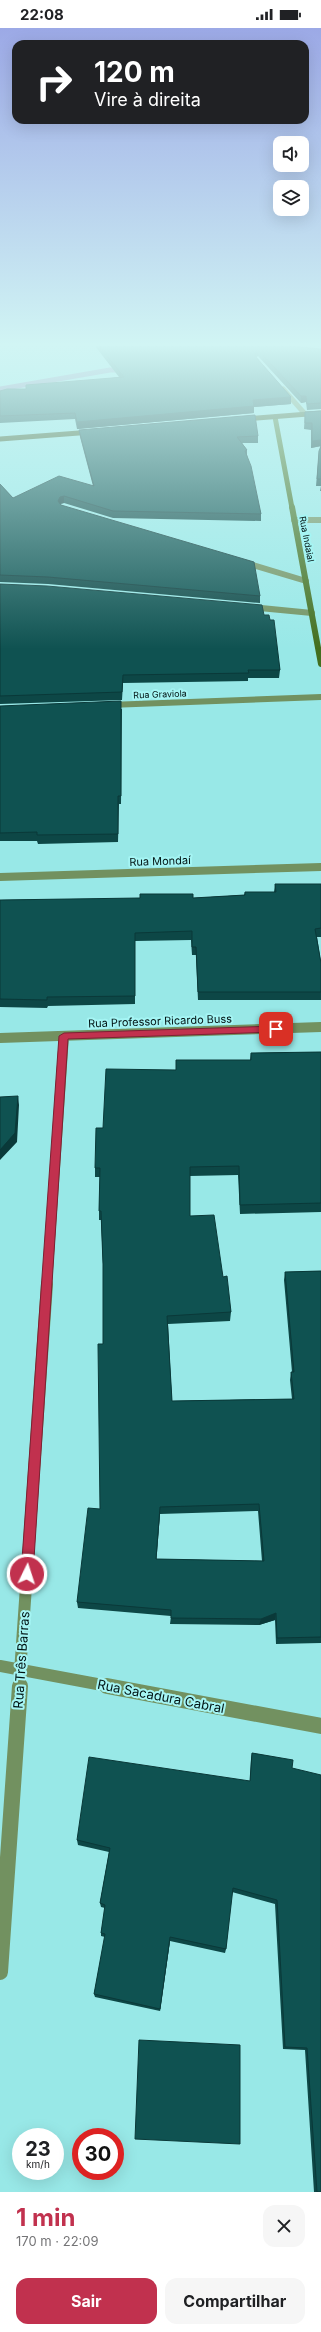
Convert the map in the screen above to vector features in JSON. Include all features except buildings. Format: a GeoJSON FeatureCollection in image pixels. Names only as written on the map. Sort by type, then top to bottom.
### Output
{"type":"FeatureCollection","features":[{"type":"Feature","properties":{"kind":"street","name":"Rua Indaial"},"geometry":{"type":"LineString","coordinates":[[281,447],[320,649],[321,664]]}},
{"type":"Feature","properties":{"kind":"street"},"geometry":{"type":"LineString","coordinates":[[294,520],[321,520]]}},
{"type":"Feature","properties":{"kind":"street"},"geometry":{"type":"LineString","coordinates":[[237,560],[306,581]]}},
{"type":"Feature","properties":{"kind":"street"},"geometry":{"type":"LineString","coordinates":[[242,606],[312,613]]}},
{"type":"Feature","properties":{"kind":"street","name":"Rua Graviola"},"geometry":{"type":"LineString","coordinates":[[102,705],[321,697]]}},
{"type":"Feature","properties":{"kind":"street","name":"Rua Mondaí"},"geometry":{"type":"LineString","coordinates":[[0,877],[321,867]]}},
{"type":"Feature","properties":{"kind":"street","name":"Rua Professor Ricardo Buss"},"geometry":{"type":"LineString","coordinates":[[0,1038],[321,1027]]}},
{"type":"Feature","properties":{"kind":"street","name":"Rua Três Barras"},"geometry":{"type":"LineString","coordinates":[[0,1972],[64,1036]]}},
{"type":"Feature","properties":{"kind":"street","name":"Rua Sacadura Cabral"},"geometry":{"type":"LineString","coordinates":[[0,1666],[321,1726]]}},
{"type":"Feature","properties":{"kind":"route"},"geometry":{"type":"LineString","coordinates":[[27,1574],[64,1036],[276,1029]]}}]}
